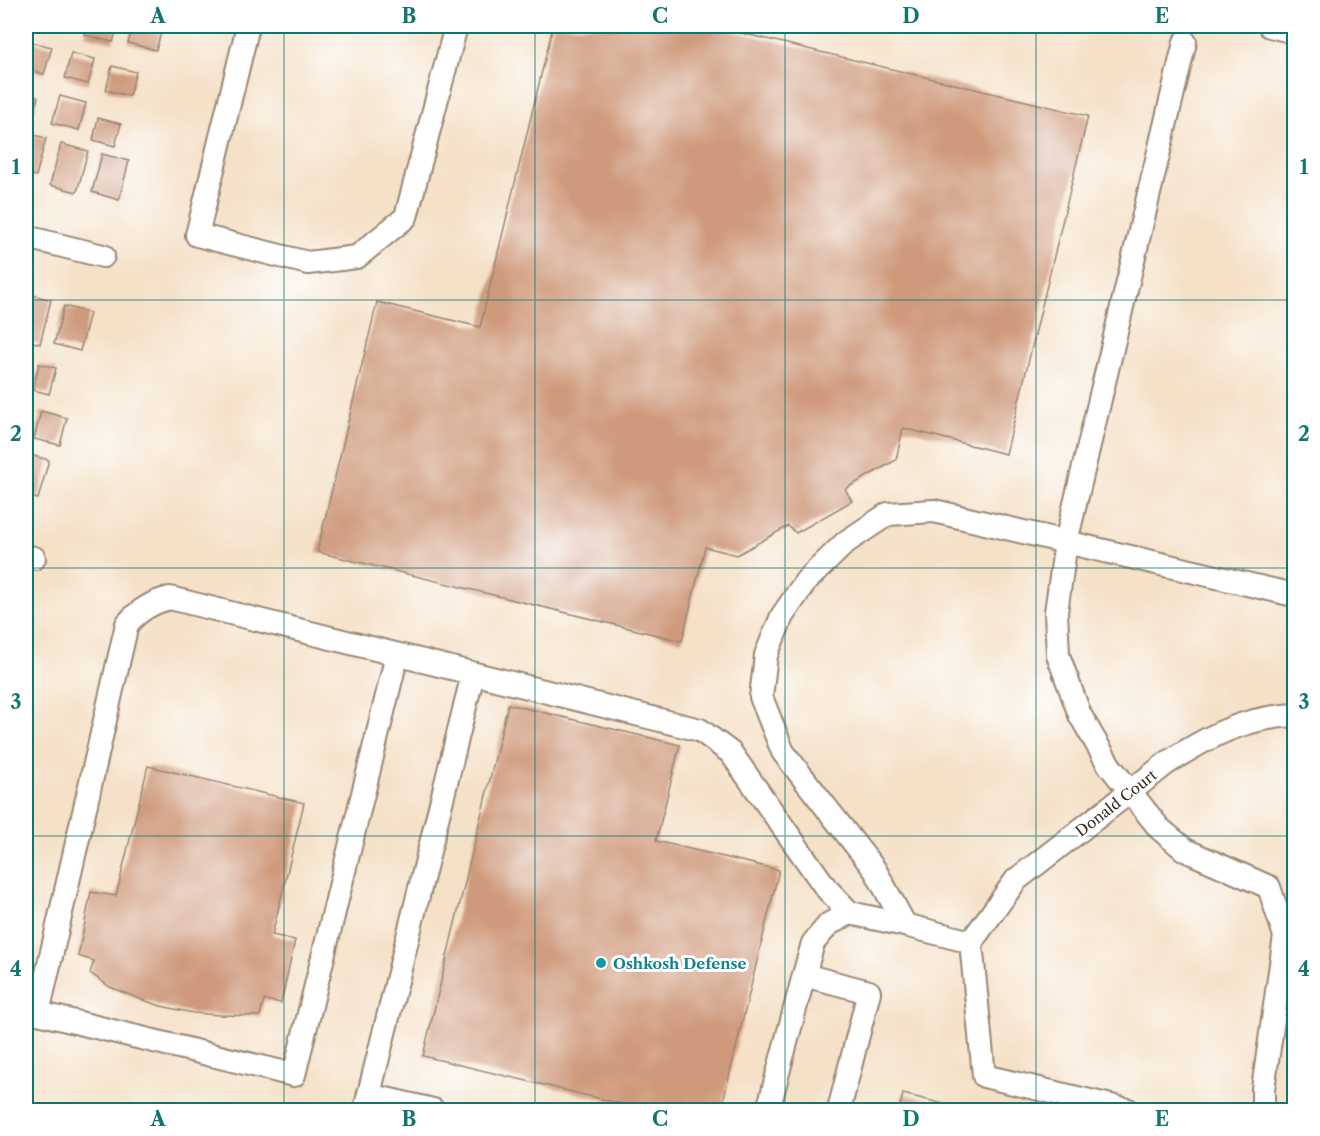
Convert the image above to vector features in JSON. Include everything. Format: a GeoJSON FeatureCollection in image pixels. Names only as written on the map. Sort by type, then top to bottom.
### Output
{"type":"FeatureCollection","features":[{"type":"Feature","properties":{"kind":"street"},"geometry":{"type":"LineString","coordinates":[[248,26],[197,235],[308,263],[357,257],[406,217],[456,26]]}},
{"type":"Feature","properties":{"kind":"street"},"geometry":{"type":"LineString","coordinates":[[1270,26],[1294,32]]}},
{"type":"Feature","properties":{"kind":"street"},"geometry":{"type":"LineString","coordinates":[[1185,42],[1066,542],[1056,612],[1058,655],[1080,715],[1109,765],[1159,828],[1185,850],[1269,887],[1285,936],[1263,1089],[1263,1110]]}},
{"type":"Feature","properties":{"kind":"street"},"geometry":{"type":"LineString","coordinates":[[26,237],[103,256]]}},
{"type":"Feature","properties":{"kind":"street"},"geometry":{"type":"LineString","coordinates":[[905,925],[875,870],[783,752],[761,697],[766,655],[782,616],[807,581],[846,542],[888,514],[934,511],[1294,595]]}},
{"type":"Feature","properties":{"kind":"street"},"geometry":{"type":"LineString","coordinates":[[397,655],[294,1075],[38,1013],[127,624],[143,608],[170,598],[700,730],[730,753],[826,888],[850,912],[971,942],[984,1076],[1128,1110]]}},
{"type":"Feature","properties":{"kind":"street"},"geometry":{"type":"LineString","coordinates":[[433,1110],[367,1103],[473,674]]}},
{"type":"Feature","properties":{"kind":"street","name":"Donald Court"},"geometry":{"type":"LineString","coordinates":[[971,942],[1016,880],[1167,763],[1218,733],[1246,722],[1294,715]]}},
{"type":"Feature","properties":{"kind":"street"},"geometry":{"type":"LineString","coordinates":[[768,1110],[813,943],[829,924],[850,912]]}},
{"type":"Feature","properties":{"kind":"street"},"geometry":{"type":"LineString","coordinates":[[804,975],[869,992],[839,1110]]}},
{"type":"Feature","properties":{"kind":"building"},"geometry":{"type":"Polygon","coordinates":[[[88,26],[118,26],[113,42],[85,35],[88,26]]]}},
{"type":"Feature","properties":{"kind":"building"},"geometry":{"type":"Polygon","coordinates":[[[133,26],[163,26],[156,50],[128,43],[133,26]]]}},
{"type":"Feature","properties":{"kind":"building"},"geometry":{"type":"Polygon","coordinates":[[[553,26],[712,26],[1088,116],[1006,454],[903,428],[896,460],[845,489],[852,501],[796,533],[788,526],[737,555],[705,547],[682,641],[317,552],[377,302],[480,327],[553,26]]]}},
{"type":"Feature","properties":{"kind":"building"},"geometry":{"type":"Polygon","coordinates":[[[28,41],[52,47],[44,74],[26,69],[28,41]]]}},
{"type":"Feature","properties":{"kind":"building"},"geometry":{"type":"Polygon","coordinates":[[[71,53],[95,59],[88,84],[65,78],[71,53]]]}},
{"type":"Feature","properties":{"kind":"building"},"geometry":{"type":"Polygon","coordinates":[[[112,66],[136,72],[129,96],[106,90],[112,66]]]}},
{"type":"Feature","properties":{"kind":"building"},"geometry":{"type":"Polygon","coordinates":[[[26,93],[38,97],[32,120],[26,118],[26,93]]]}},
{"type":"Feature","properties":{"kind":"building"},"geometry":{"type":"Polygon","coordinates":[[[60,96],[86,103],[79,130],[52,123],[60,96]]]}},
{"type":"Feature","properties":{"kind":"building"},"geometry":{"type":"Polygon","coordinates":[[[98,118],[121,124],[115,146],[93,140],[98,118]]]}},
{"type":"Feature","properties":{"kind":"building"},"geometry":{"type":"Polygon","coordinates":[[[26,133],[46,138],[36,176],[26,174],[26,133]]]}},
{"type":"Feature","properties":{"kind":"building"},"geometry":{"type":"Polygon","coordinates":[[[61,144],[88,151],[77,192],[50,185],[61,144]]]}},
{"type":"Feature","properties":{"kind":"building"},"geometry":{"type":"Polygon","coordinates":[[[102,154],[129,161],[119,200],[92,192],[102,154]]]}},
{"type":"Feature","properties":{"kind":"building"},"geometry":{"type":"Polygon","coordinates":[[[26,293],[51,300],[40,344],[26,340],[26,293]]]}},
{"type":"Feature","properties":{"kind":"building"},"geometry":{"type":"Polygon","coordinates":[[[64,306],[90,313],[80,351],[54,344],[64,306]]]}},
{"type":"Feature","properties":{"kind":"building"},"geometry":{"type":"Polygon","coordinates":[[[39,364],[56,368],[49,394],[33,390],[39,364]]]}},
{"type":"Feature","properties":{"kind":"building"},"geometry":{"type":"Polygon","coordinates":[[[41,411],[67,418],[60,445],[34,439],[41,411]]]}},
{"type":"Feature","properties":{"kind":"building"},"geometry":{"type":"Polygon","coordinates":[[[26,454],[49,460],[38,499],[26,496],[26,454]]]}},
{"type":"Feature","properties":{"kind":"building","name":"Oshkosh Defense"},"geometry":{"type":"Polygon","coordinates":[[[508,704],[680,745],[656,841],[779,870],[721,1110],[647,1110],[423,1056],[508,704]]]}},
{"type":"Feature","properties":{"kind":"building"},"geometry":{"type":"Polygon","coordinates":[[[148,766],[304,803],[272,935],[295,940],[281,1003],[264,1000],[260,1016],[193,1013],[161,1006],[110,987],[90,973],[94,961],[78,956],[91,892],[116,896],[148,766]]]}},
{"type":"Feature","properties":{"kind":"building"},"geometry":{"type":"Polygon","coordinates":[[[903,1094],[968,1110],[899,1110],[903,1094]]]}},
{"type":"Feature","properties":{"kind":"place","name":"Oshkosh Defense"},"geometry":{"type":"Point","coordinates":[601,963]}}]}
